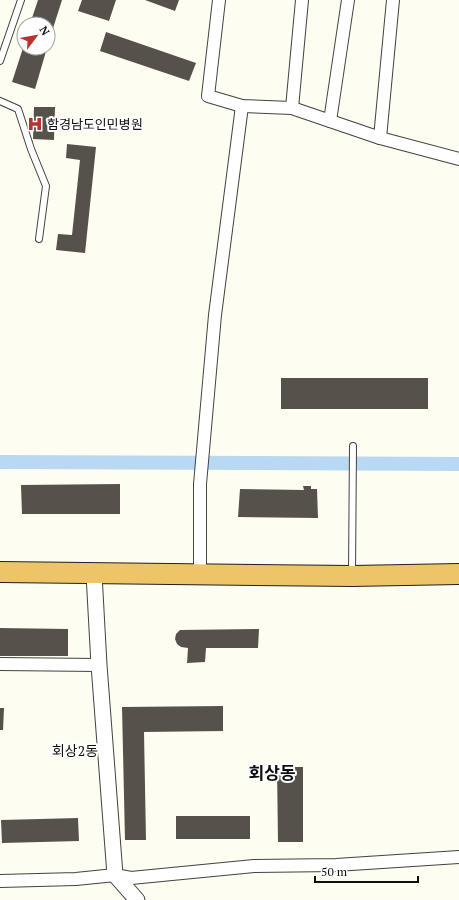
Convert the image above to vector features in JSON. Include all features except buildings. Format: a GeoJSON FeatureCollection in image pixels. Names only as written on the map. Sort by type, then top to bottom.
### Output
{"type":"FeatureCollection","features":[{"type":"Feature","properties":{"kind":"highway"},"geometry":{"type":"LineString","coordinates":[[0,572],[352,576],[459,574]]}},
{"type":"Feature","properties":{"kind":"street"},"geometry":{"type":"LineString","coordinates":[[219,0],[208,96],[242,106],[292,108],[380,138],[459,158]]}},
{"type":"Feature","properties":{"kind":"street"},"geometry":{"type":"LineString","coordinates":[[292,108],[302,0]]}},
{"type":"Feature","properties":{"kind":"street"},"geometry":{"type":"LineString","coordinates":[[330,121],[348,0]]}},
{"type":"Feature","properties":{"kind":"street"},"geometry":{"type":"LineString","coordinates":[[380,138],[394,0]]}},
{"type":"Feature","properties":{"kind":"street"},"geometry":{"type":"LineString","coordinates":[[200,575],[200,484],[203,445],[215,315],[242,106]]}},
{"type":"Feature","properties":{"kind":"street"},"geometry":{"type":"LineString","coordinates":[[94,574],[99,665],[115,875],[137,900]]}},
{"type":"Feature","properties":{"kind":"street"},"geometry":{"type":"LineString","coordinates":[[0,664],[99,665]]}},
{"type":"Feature","properties":{"kind":"street"},"geometry":{"type":"LineString","coordinates":[[0,881],[76,879],[115,875],[131,878],[254,866],[336,865],[459,857]]}},
{"type":"Feature","properties":{"kind":"lane"},"geometry":{"type":"LineString","coordinates":[[0,61],[21,0]]}},
{"type":"Feature","properties":{"kind":"lane"},"geometry":{"type":"LineString","coordinates":[[0,101],[18,109],[31,149],[46,186],[39,239]]}},
{"type":"Feature","properties":{"kind":"lane"},"geometry":{"type":"LineString","coordinates":[[352,576],[353,446]]}},
{"type":"Feature","properties":{"kind":"waterway"},"geometry":{"type":"LineString","coordinates":[[0,462],[459,464]]}},
{"type":"Feature","properties":{"kind":"place","name":"함경남도인민병원"},"geometry":{"type":"Point","coordinates":[35,124]}},
{"type":"Feature","properties":{"kind":"district","name":"회상2동"},"geometry":{"type":"Point","coordinates":[75,750]}},
{"type":"Feature","properties":{"kind":"district","name":"회상동"},"geometry":{"type":"Point","coordinates":[272,772]}}]}
